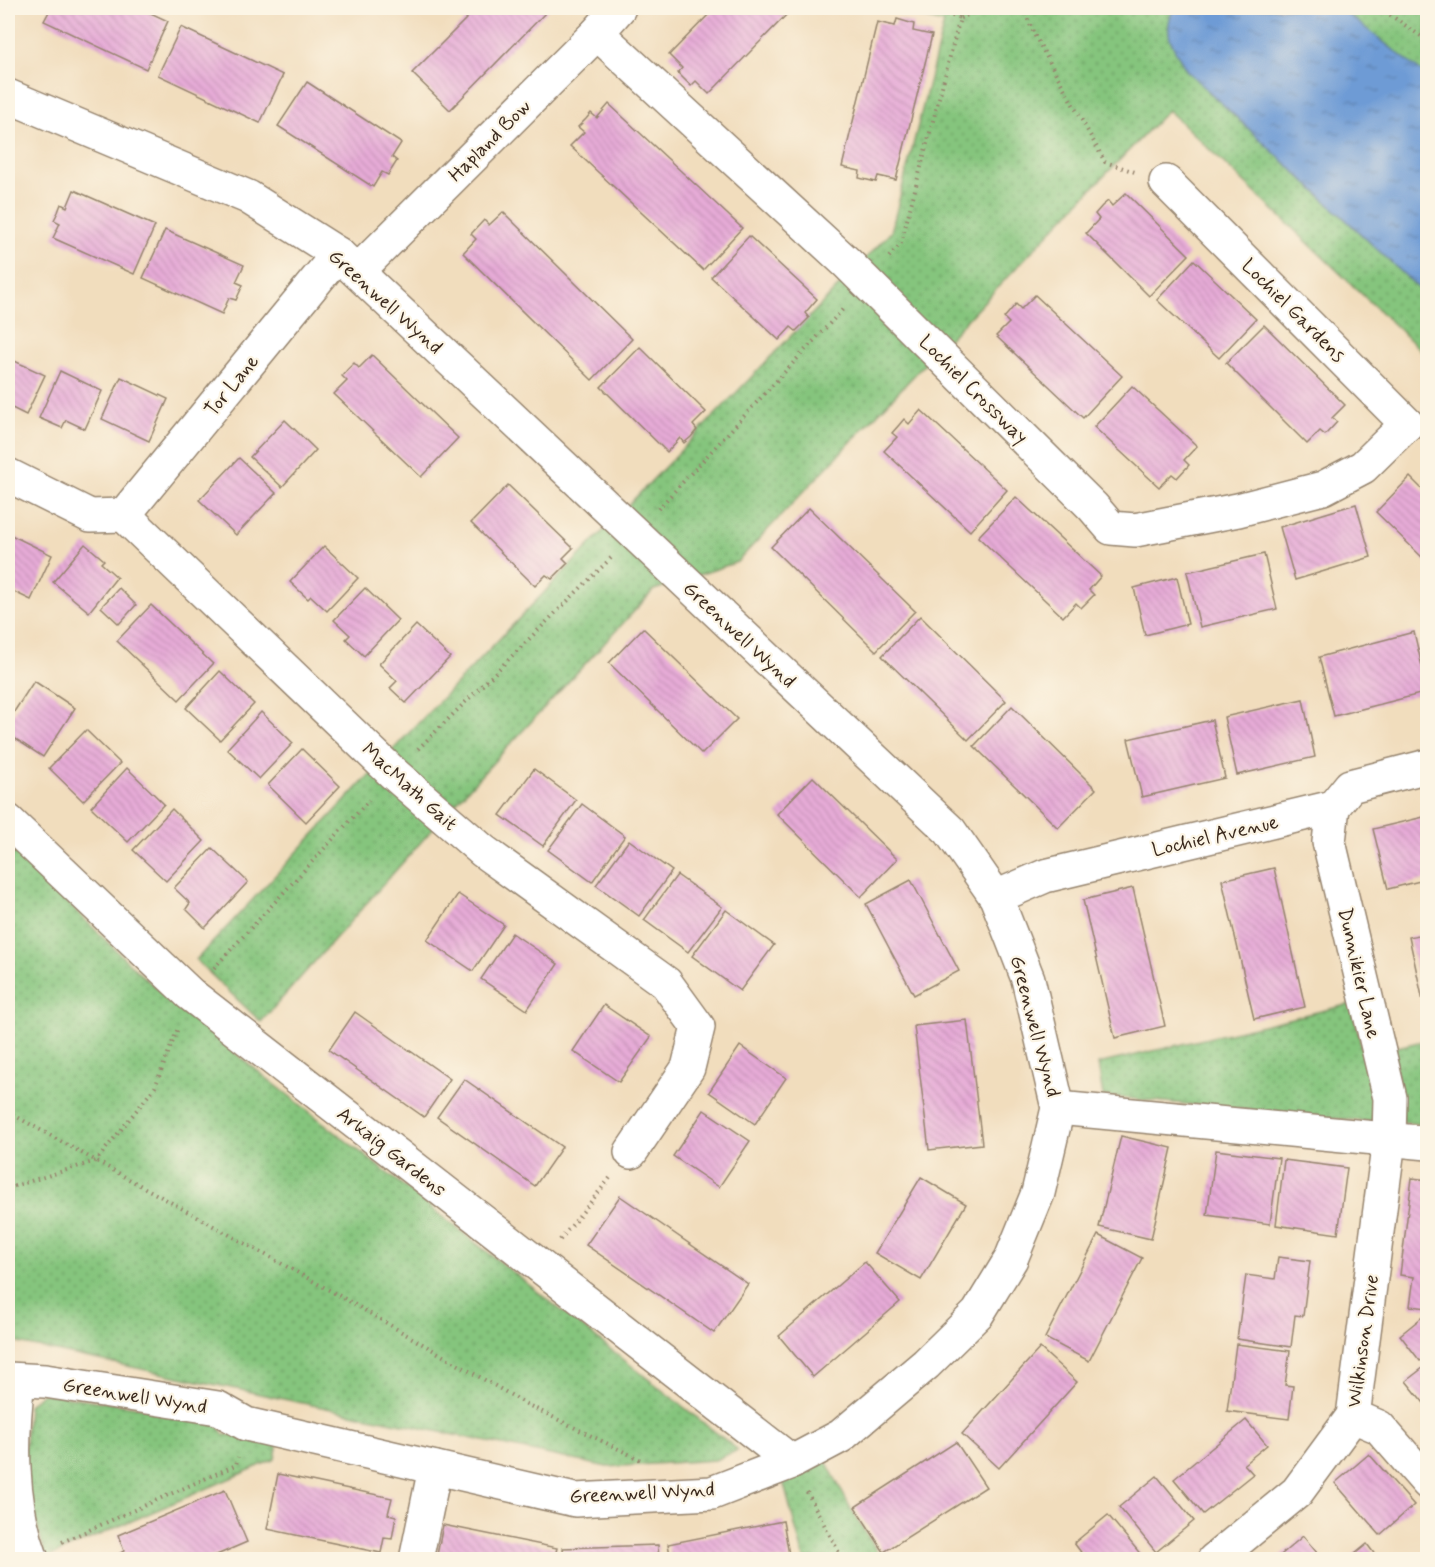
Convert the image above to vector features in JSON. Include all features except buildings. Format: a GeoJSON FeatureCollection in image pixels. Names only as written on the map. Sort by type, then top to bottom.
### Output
{"type":"FeatureCollection","features":[{"type":"Feature","properties":{"kind":"street","name":"Hapland Bow"},"geometry":{"type":"LineString","coordinates":[[348,263],[597,33],[619,8]]}},
{"type":"Feature","properties":{"kind":"street","name":"Lochiel Crossway"},"geometry":{"type":"LineString","coordinates":[[597,33],[846,262],[1093,507],[1111,528],[1136,530],[1238,510],[1323,488],[1363,467],[1417,424]]}},
{"type":"Feature","properties":{"kind":"street","name":"Greenwell Wynd"},"geometry":{"type":"LineString","coordinates":[[8,96],[248,197],[348,263],[950,831],[996,897],[1028,979],[1058,1108],[1038,1193],[1011,1259],[978,1313],[926,1364],[842,1436],[792,1462],[712,1493],[575,1500],[246,1424],[218,1408],[45,1381],[13,1379]]}},
{"type":"Feature","properties":{"kind":"street","name":"Lochiel Gardens"},"geometry":{"type":"LineString","coordinates":[[1166,182],[1417,424]]}},
{"type":"Feature","properties":{"kind":"street","name":"Tor Lane"},"geometry":{"type":"LineString","coordinates":[[124,515],[348,263]]}},
{"type":"Feature","properties":{"kind":"street"},"geometry":{"type":"LineString","coordinates":[[8,475],[90,516],[124,515]]}},
{"type":"Feature","properties":{"kind":"street","name":"MacMath Gait"},"geometry":{"type":"LineString","coordinates":[[124,515],[393,773],[483,851],[666,983],[698,1027],[688,1068],[631,1152]]}},
{"type":"Feature","properties":{"kind":"street"},"geometry":{"type":"LineString","coordinates":[[1333,807],[1350,786],[1428,766]]}},
{"type":"Feature","properties":{"kind":"street","name":"Lochiel Avenue"},"geometry":{"type":"LineString","coordinates":[[996,897],[1045,876],[1333,807]]}},
{"type":"Feature","properties":{"kind":"street","name":"Dunnikier Lane"},"geometry":{"type":"LineString","coordinates":[[1333,807],[1329,842],[1390,1098],[1389,1140]]}},
{"type":"Feature","properties":{"kind":"street","name":"Arkaig Gardens"},"geometry":{"type":"LineString","coordinates":[[8,821],[190,994],[792,1462]]}},
{"type":"Feature","properties":{"kind":"street"},"geometry":{"type":"LineString","coordinates":[[1058,1108],[1428,1143]]}},
{"type":"Feature","properties":{"kind":"street","name":"Wilkinson Drive"},"geometry":{"type":"LineString","coordinates":[[1215,1560],[1297,1492],[1353,1416],[1389,1140]]}},
{"type":"Feature","properties":{"kind":"street"},"geometry":{"type":"LineString","coordinates":[[13,1379],[16,1502],[32,1557]]}},
{"type":"Feature","properties":{"kind":"street"},"geometry":{"type":"LineString","coordinates":[[1353,1416],[1379,1426],[1428,1484]]}},
{"type":"Feature","properties":{"kind":"street"},"geometry":{"type":"LineString","coordinates":[[416,1560],[435,1468]]}},
{"type":"Feature","properties":{"kind":"path"},"geometry":{"type":"LineString","coordinates":[[960,18],[988,8]]}},
{"type":"Feature","properties":{"kind":"path"},"geometry":{"type":"LineString","coordinates":[[1023,8],[1035,36],[1105,162],[1166,182]]}},
{"type":"Feature","properties":{"kind":"path"},"geometry":{"type":"LineString","coordinates":[[1380,8],[1428,41]]}},
{"type":"Feature","properties":{"kind":"path"},"geometry":{"type":"LineString","coordinates":[[8,1188],[96,1161],[155,1088],[190,994]]}},
{"type":"Feature","properties":{"kind":"path"},"geometry":{"type":"LineString","coordinates":[[8,1113],[338,1295],[528,1405],[649,1464],[661,1496]]}},
{"type":"Feature","properties":{"kind":"path"},"geometry":{"type":"LineString","coordinates":[[539,1265],[631,1152]]}},
{"type":"Feature","properties":{"kind":"path"},"geometry":{"type":"LineString","coordinates":[[32,1557],[237,1465],[246,1424]]}},
{"type":"Feature","properties":{"kind":"path"},"geometry":{"type":"LineString","coordinates":[[792,1462],[843,1560]]}},
{"type":"Feature","properties":{"kind":"green space"},"geometry":{"type":"Polygon","coordinates":[[[885,8],[1427,8],[1427,356],[1168,110],[737,562],[654,590],[461,797],[261,1022],[196,960],[404,738],[891,232],[944,23],[885,8]]]}},
{"type":"Feature","properties":{"kind":"green space"},"geometry":{"type":"Polygon","coordinates":[[[8,844],[138,972],[183,1012],[738,1450],[715,1460],[607,1467],[8,1341],[8,844]]]}},
{"type":"Feature","properties":{"kind":"green space"},"geometry":{"type":"Polygon","coordinates":[[[1351,1004],[1374,1099],[1373,1122],[1103,1096],[1098,1064],[1351,1004]]]}},
{"type":"Feature","properties":{"kind":"green space"},"geometry":{"type":"Polygon","coordinates":[[[1427,1040],[1427,1125],[1403,1122],[1393,1048],[1427,1040]]]}},
{"type":"Feature","properties":{"kind":"green space"},"geometry":{"type":"Polygon","coordinates":[[[43,1393],[216,1419],[223,1434],[278,1442],[275,1459],[46,1558],[23,1474],[28,1405],[43,1393]]]}},
{"type":"Feature","properties":{"kind":"green space"},"geometry":{"type":"Polygon","coordinates":[[[826,1461],[852,1511],[882,1559],[804,1559],[783,1481],[826,1461]]]}},
{"type":"Feature","properties":{"kind":"water"},"geometry":{"type":"Polygon","coordinates":[[[1174,8],[1340,8],[1427,76],[1427,296],[1187,71],[1174,48],[1169,33],[1170,17],[1174,8]]]}}]}
